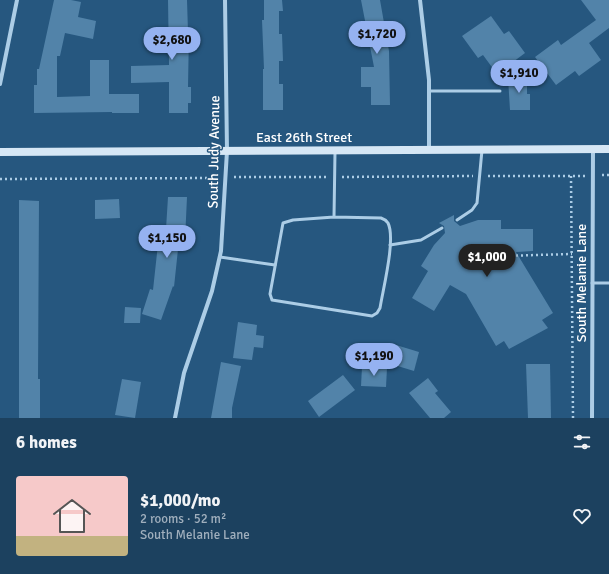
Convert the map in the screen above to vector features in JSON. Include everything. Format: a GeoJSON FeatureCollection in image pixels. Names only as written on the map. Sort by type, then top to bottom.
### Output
{"type":"FeatureCollection","features":[{"type":"Feature","properties":{"kind":"main road","name":"East 26th Street"},"geometry":{"type":"LineString","coordinates":[[0,152],[609,149]]}},
{"type":"Feature","properties":{"kind":"street"},"geometry":{"type":"LineString","coordinates":[[0,84],[17,0]]}},
{"type":"Feature","properties":{"kind":"street","name":"South Judy Avenue"},"geometry":{"type":"LineString","coordinates":[[175,418],[184,373],[212,291],[220,257],[227,151],[225,0]]}},
{"type":"Feature","properties":{"kind":"street"},"geometry":{"type":"LineString","coordinates":[[420,0],[429,91],[429,150]]}},
{"type":"Feature","properties":{"kind":"street","name":"South Melanie Lane"},"geometry":{"type":"LineString","coordinates":[[592,418],[593,149]]}},
{"type":"Feature","properties":{"kind":"lane"},"geometry":{"type":"LineString","coordinates":[[429,91],[500,91]]}},
{"type":"Feature","properties":{"kind":"lane"},"geometry":{"type":"LineString","coordinates":[[334,217],[336,150]]}},
{"type":"Feature","properties":{"kind":"lane"},"geometry":{"type":"LineString","coordinates":[[457,220],[472,210],[477,203],[482,150]]}},
{"type":"Feature","properties":{"kind":"lane"},"geometry":{"type":"LineString","coordinates":[[334,217],[381,218],[386,220],[389,225],[392,238],[380,308],[377,313],[372,316],[272,300],[270,294],[283,223],[293,220],[334,217]]}},
{"type":"Feature","properties":{"kind":"lane"},"geometry":{"type":"LineString","coordinates":[[390,245],[421,240],[442,228]]}},
{"type":"Feature","properties":{"kind":"lane"},"geometry":{"type":"LineString","coordinates":[[220,257],[275,265]]}},
{"type":"Feature","properties":{"kind":"lane"},"geometry":{"type":"LineString","coordinates":[[592,283],[609,283]]}},
{"type":"Feature","properties":{"kind":"path"},"geometry":{"type":"LineString","coordinates":[[0,179],[571,176],[573,418]]}},
{"type":"Feature","properties":{"kind":"path"},"geometry":{"type":"LineString","coordinates":[[501,256],[572,254]]}},
{"type":"Feature","properties":{"kind":"building"},"geometry":{"type":"Polygon","coordinates":[[[54,0],[71,0],[81,2],[78,17],[96,21],[93,39],[65,33],[60,56],[57,56],[57,97],[90,96],[90,60],[109,60],[109,94],[139,94],[139,113],[34,113],[34,85],[37,85],[37,69],[39,69],[54,0]]]}},
{"type":"Feature","properties":{"kind":"building"},"geometry":{"type":"Polygon","coordinates":[[[168,0],[187,0],[189,32],[188,87],[191,87],[191,103],[188,103],[188,113],[169,113],[169,82],[131,83],[131,66],[169,65],[168,0]]]}},
{"type":"Feature","properties":{"kind":"building"},"geometry":{"type":"Polygon","coordinates":[[[264,0],[282,0],[283,11],[279,11],[279,34],[282,34],[283,61],[279,61],[279,84],[283,84],[283,110],[263,110],[264,69],[262,20],[264,20],[264,0]]]}},
{"type":"Feature","properties":{"kind":"building"},"geometry":{"type":"Polygon","coordinates":[[[361,0],[380,0],[389,51],[390,105],[371,105],[371,87],[361,87],[361,67],[374,67],[361,0]]]}},
{"type":"Feature","properties":{"kind":"building"},"geometry":{"type":"Polygon","coordinates":[[[581,0],[609,0],[609,28],[589,43],[601,60],[579,76],[575,71],[556,85],[535,57],[558,40],[561,45],[596,20],[581,0]]]}},
{"type":"Feature","properties":{"kind":"building"},"geometry":{"type":"Polygon","coordinates":[[[491,16],[504,34],[509,31],[525,53],[497,74],[483,55],[478,58],[462,36],[491,16]]]}},
{"type":"Feature","properties":{"kind":"building"},"geometry":{"type":"Polygon","coordinates":[[[508,78],[527,78],[527,94],[530,94],[530,110],[510,110],[508,78]]]}},
{"type":"Feature","properties":{"kind":"building"},"geometry":{"type":"Polygon","coordinates":[[[168,197],[187,197],[185,240],[179,240],[174,287],[173,286],[161,320],[142,314],[150,289],[153,290],[158,244],[165,245],[168,197]]]}},
{"type":"Feature","properties":{"kind":"building"},"geometry":{"type":"Polygon","coordinates":[[[119,199],[120,218],[95,219],[95,200],[119,199]]]}},
{"type":"Feature","properties":{"kind":"building"},"geometry":{"type":"Polygon","coordinates":[[[19,200],[39,201],[38,379],[40,379],[40,418],[19,418],[19,200]]]}},
{"type":"Feature","properties":{"kind":"building"},"geometry":{"type":"Polygon","coordinates":[[[454,215],[454,221],[460,226],[478,220],[501,220],[501,229],[533,229],[533,251],[516,252],[553,313],[542,320],[548,328],[509,349],[504,341],[496,346],[466,294],[450,285],[434,311],[412,298],[428,271],[421,266],[434,245],[445,233],[444,226],[439,223],[454,215]]]}},
{"type":"Feature","properties":{"kind":"building"},"geometry":{"type":"Polygon","coordinates":[[[125,307],[141,308],[140,323],[124,323],[125,307]]]}},
{"type":"Feature","properties":{"kind":"building"},"geometry":{"type":"Polygon","coordinates":[[[238,322],[257,325],[256,335],[264,336],[263,348],[254,347],[252,360],[233,358],[238,322]]]}},
{"type":"Feature","properties":{"kind":"building"},"geometry":{"type":"Polygon","coordinates":[[[396,345],[419,352],[414,371],[391,364],[396,345]]]}},
{"type":"Feature","properties":{"kind":"building"},"geometry":{"type":"Polygon","coordinates":[[[221,362],[241,366],[232,408],[232,418],[211,418],[221,362]]]}},
{"type":"Feature","properties":{"kind":"building"},"geometry":{"type":"Polygon","coordinates":[[[526,364],[550,364],[551,418],[528,418],[526,364]]]}},
{"type":"Feature","properties":{"kind":"building"},"geometry":{"type":"Polygon","coordinates":[[[362,367],[387,368],[386,387],[361,386],[362,367]]]}},
{"type":"Feature","properties":{"kind":"building"},"geometry":{"type":"Polygon","coordinates":[[[343,375],[355,390],[319,417],[308,401],[343,375]]]}},
{"type":"Feature","properties":{"kind":"building"},"geometry":{"type":"Polygon","coordinates":[[[428,378],[438,391],[435,393],[451,412],[444,418],[430,418],[409,393],[428,378]]]}},
{"type":"Feature","properties":{"kind":"building"},"geometry":{"type":"Polygon","coordinates":[[[122,379],[141,382],[135,418],[115,415],[122,379]]]}}]}
